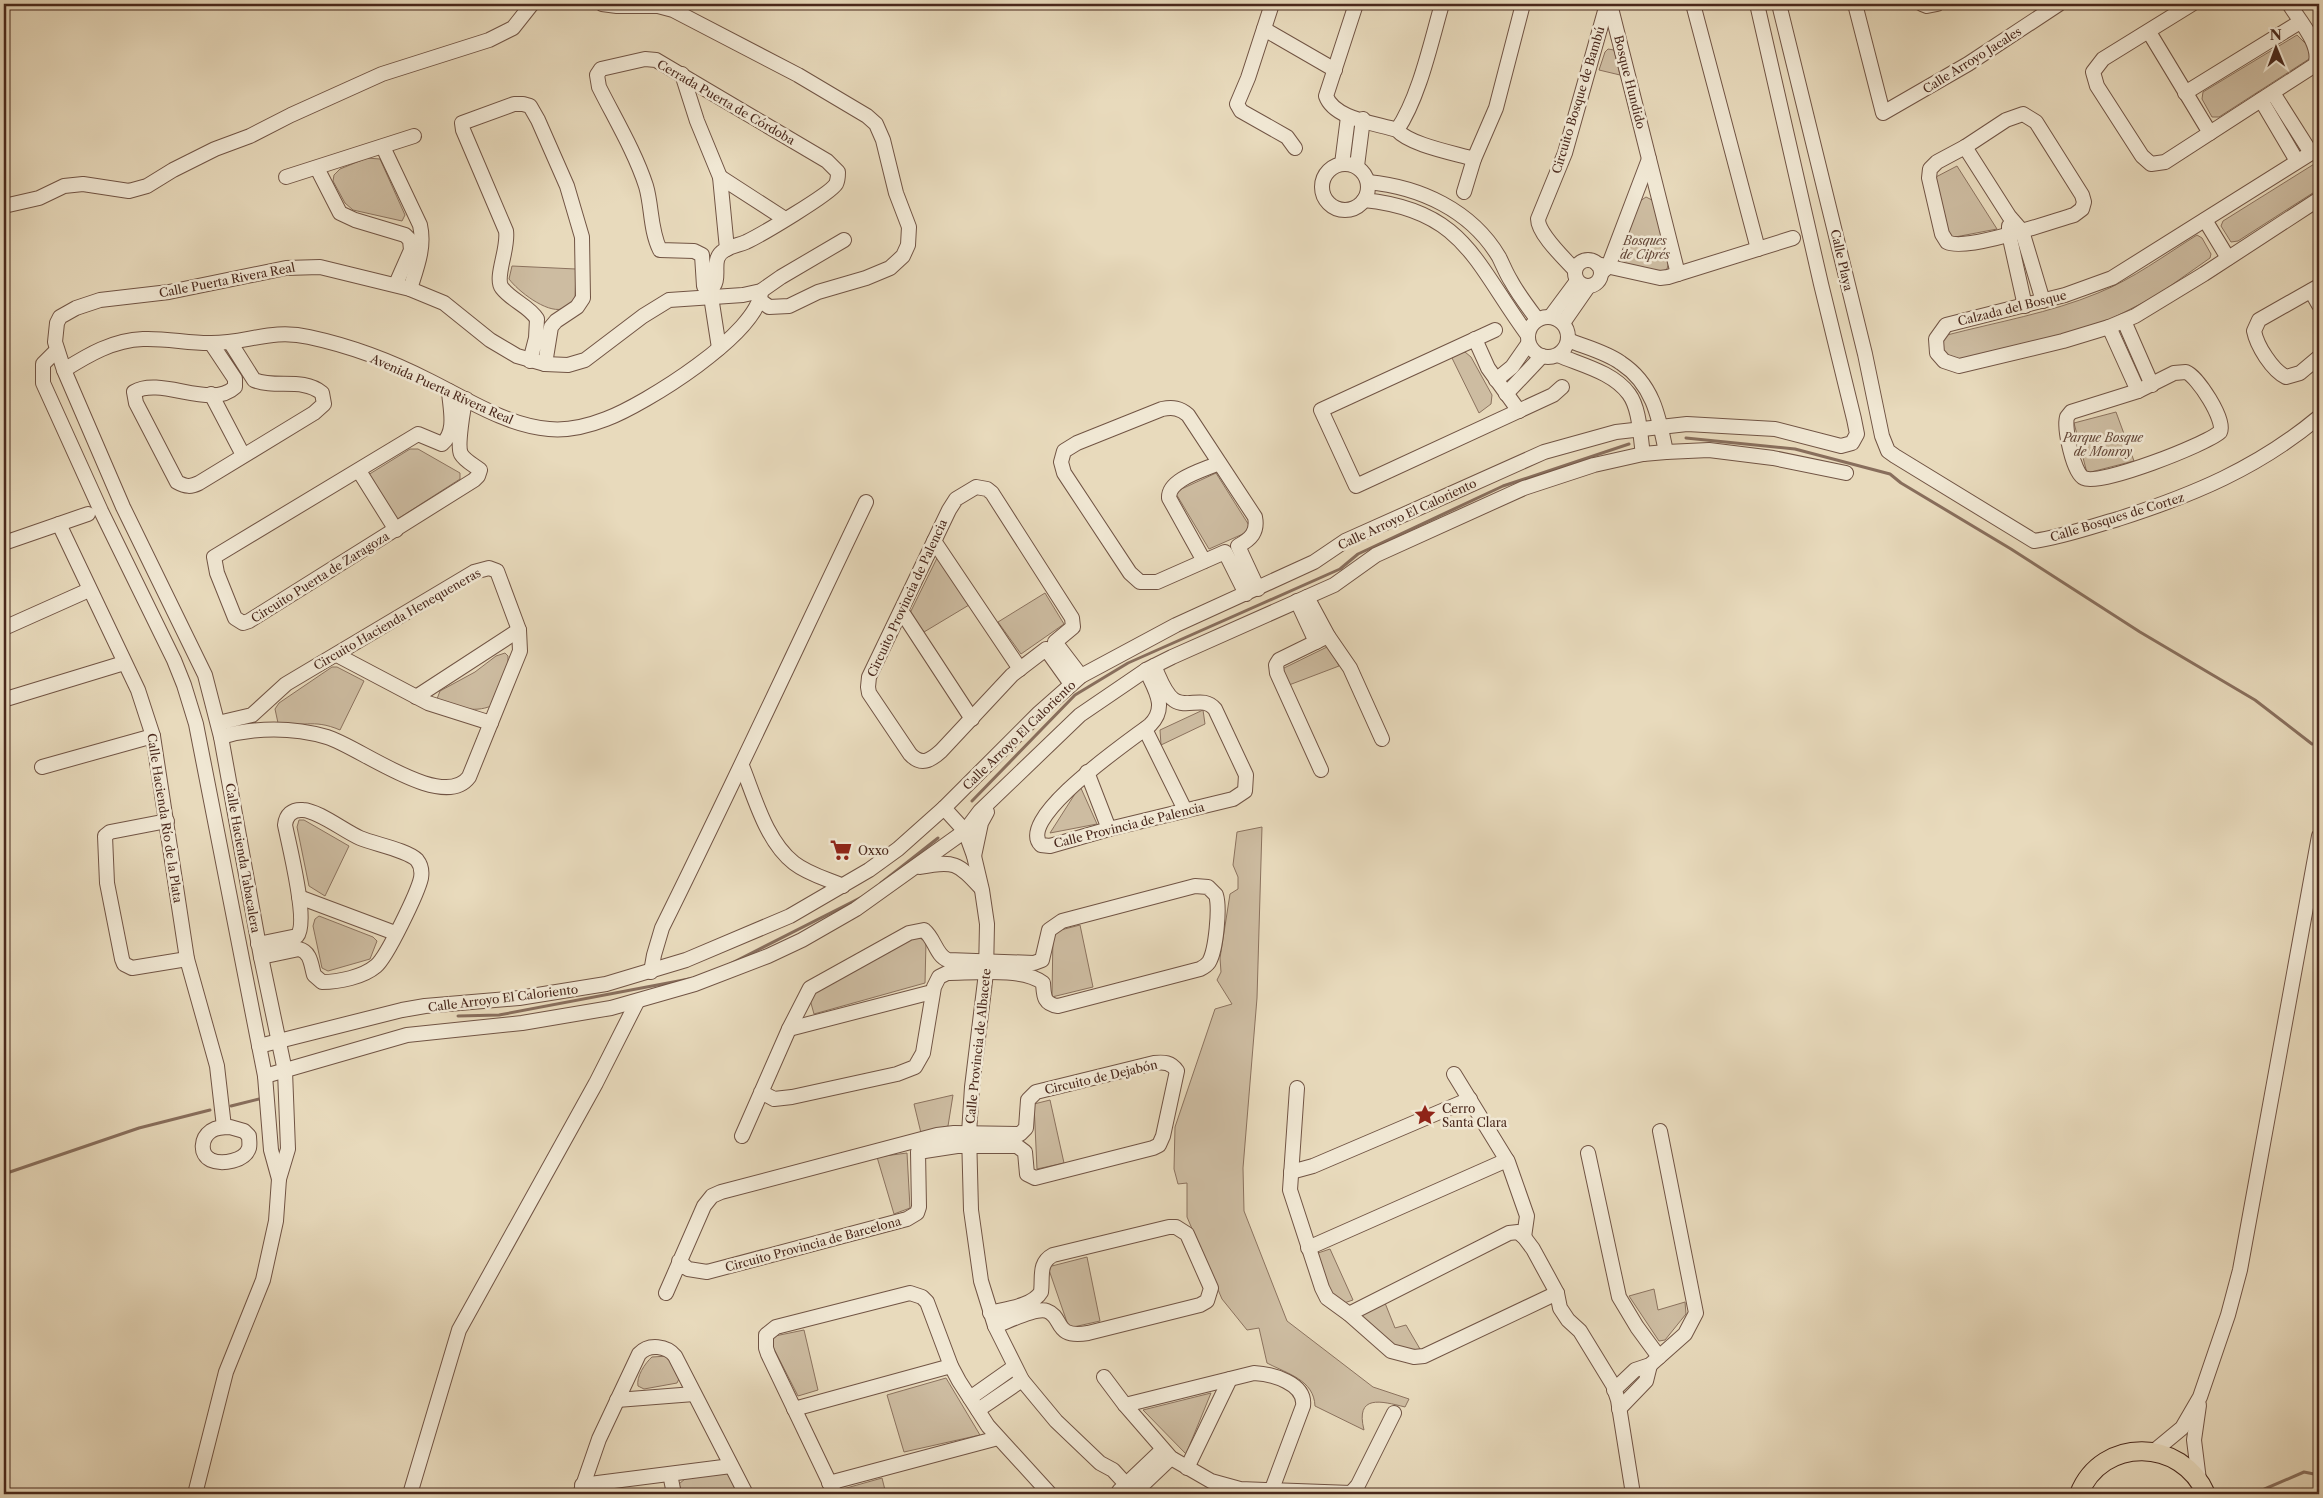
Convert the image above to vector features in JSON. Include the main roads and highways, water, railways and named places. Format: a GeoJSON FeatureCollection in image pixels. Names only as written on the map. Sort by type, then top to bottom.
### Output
{"type":"FeatureCollection","features":[{"type":"Feature","properties":{"kind":"main road"},"geometry":{"type":"LineString","coordinates":[[2079,1494],[2088,1478],[2106,1462],[2128,1452],[2153,1452],[2179,1461],[2202,1487]]}},
{"type":"Feature","properties":{"kind":"waterway"},"geometry":{"type":"LineString","coordinates":[[1686,438],[1795,449],[1890,474],[1901,483],[2011,549],[2140,632],[2255,700],[2312,744]]}},
{"type":"Feature","properties":{"kind":"waterway"},"geometry":{"type":"LineString","coordinates":[[972,801],[1075,695],[1128,663],[1340,569],[1358,554],[1503,486],[1629,444]]}},
{"type":"Feature","properties":{"kind":"waterway"},"geometry":{"type":"LineString","coordinates":[[881,883],[938,838]]}},
{"type":"Feature","properties":{"kind":"waterway"},"geometry":{"type":"LineString","coordinates":[[730,964],[860,898]]}},
{"type":"Feature","properties":{"kind":"waterway"},"geometry":{"type":"LineString","coordinates":[[458,1016],[499,1015],[689,979]]}},
{"type":"Feature","properties":{"kind":"waterway"},"geometry":{"type":"LineString","coordinates":[[231,1106],[263,1098]]}},
{"type":"Feature","properties":{"kind":"waterway"},"geometry":{"type":"LineString","coordinates":[[4,1174],[139,1128],[210,1110]]}},
{"type":"Feature","properties":{"kind":"waterway"},"geometry":{"type":"LineString","coordinates":[[2253,1494],[2304,1472],[2319,1475]]}},
{"type":"Feature","properties":{"kind":"place","name":"Oxxo"},"geometry":{"type":"Point","coordinates":[841,850]}},
{"type":"Feature","properties":{"kind":"place","name":"Cerro Santa Clara"},"geometry":{"type":"Point","coordinates":[1425,1115]}},
{"type":"Feature","properties":{"kind":"park label","name":"Bosques de Ciprés"},"geometry":{"type":"Point","coordinates":[1645,247]}},
{"type":"Feature","properties":{"kind":"park label","name":"Parque Bosque de Monroy"},"geometry":{"type":"Point","coordinates":[2103,444]}}]}
